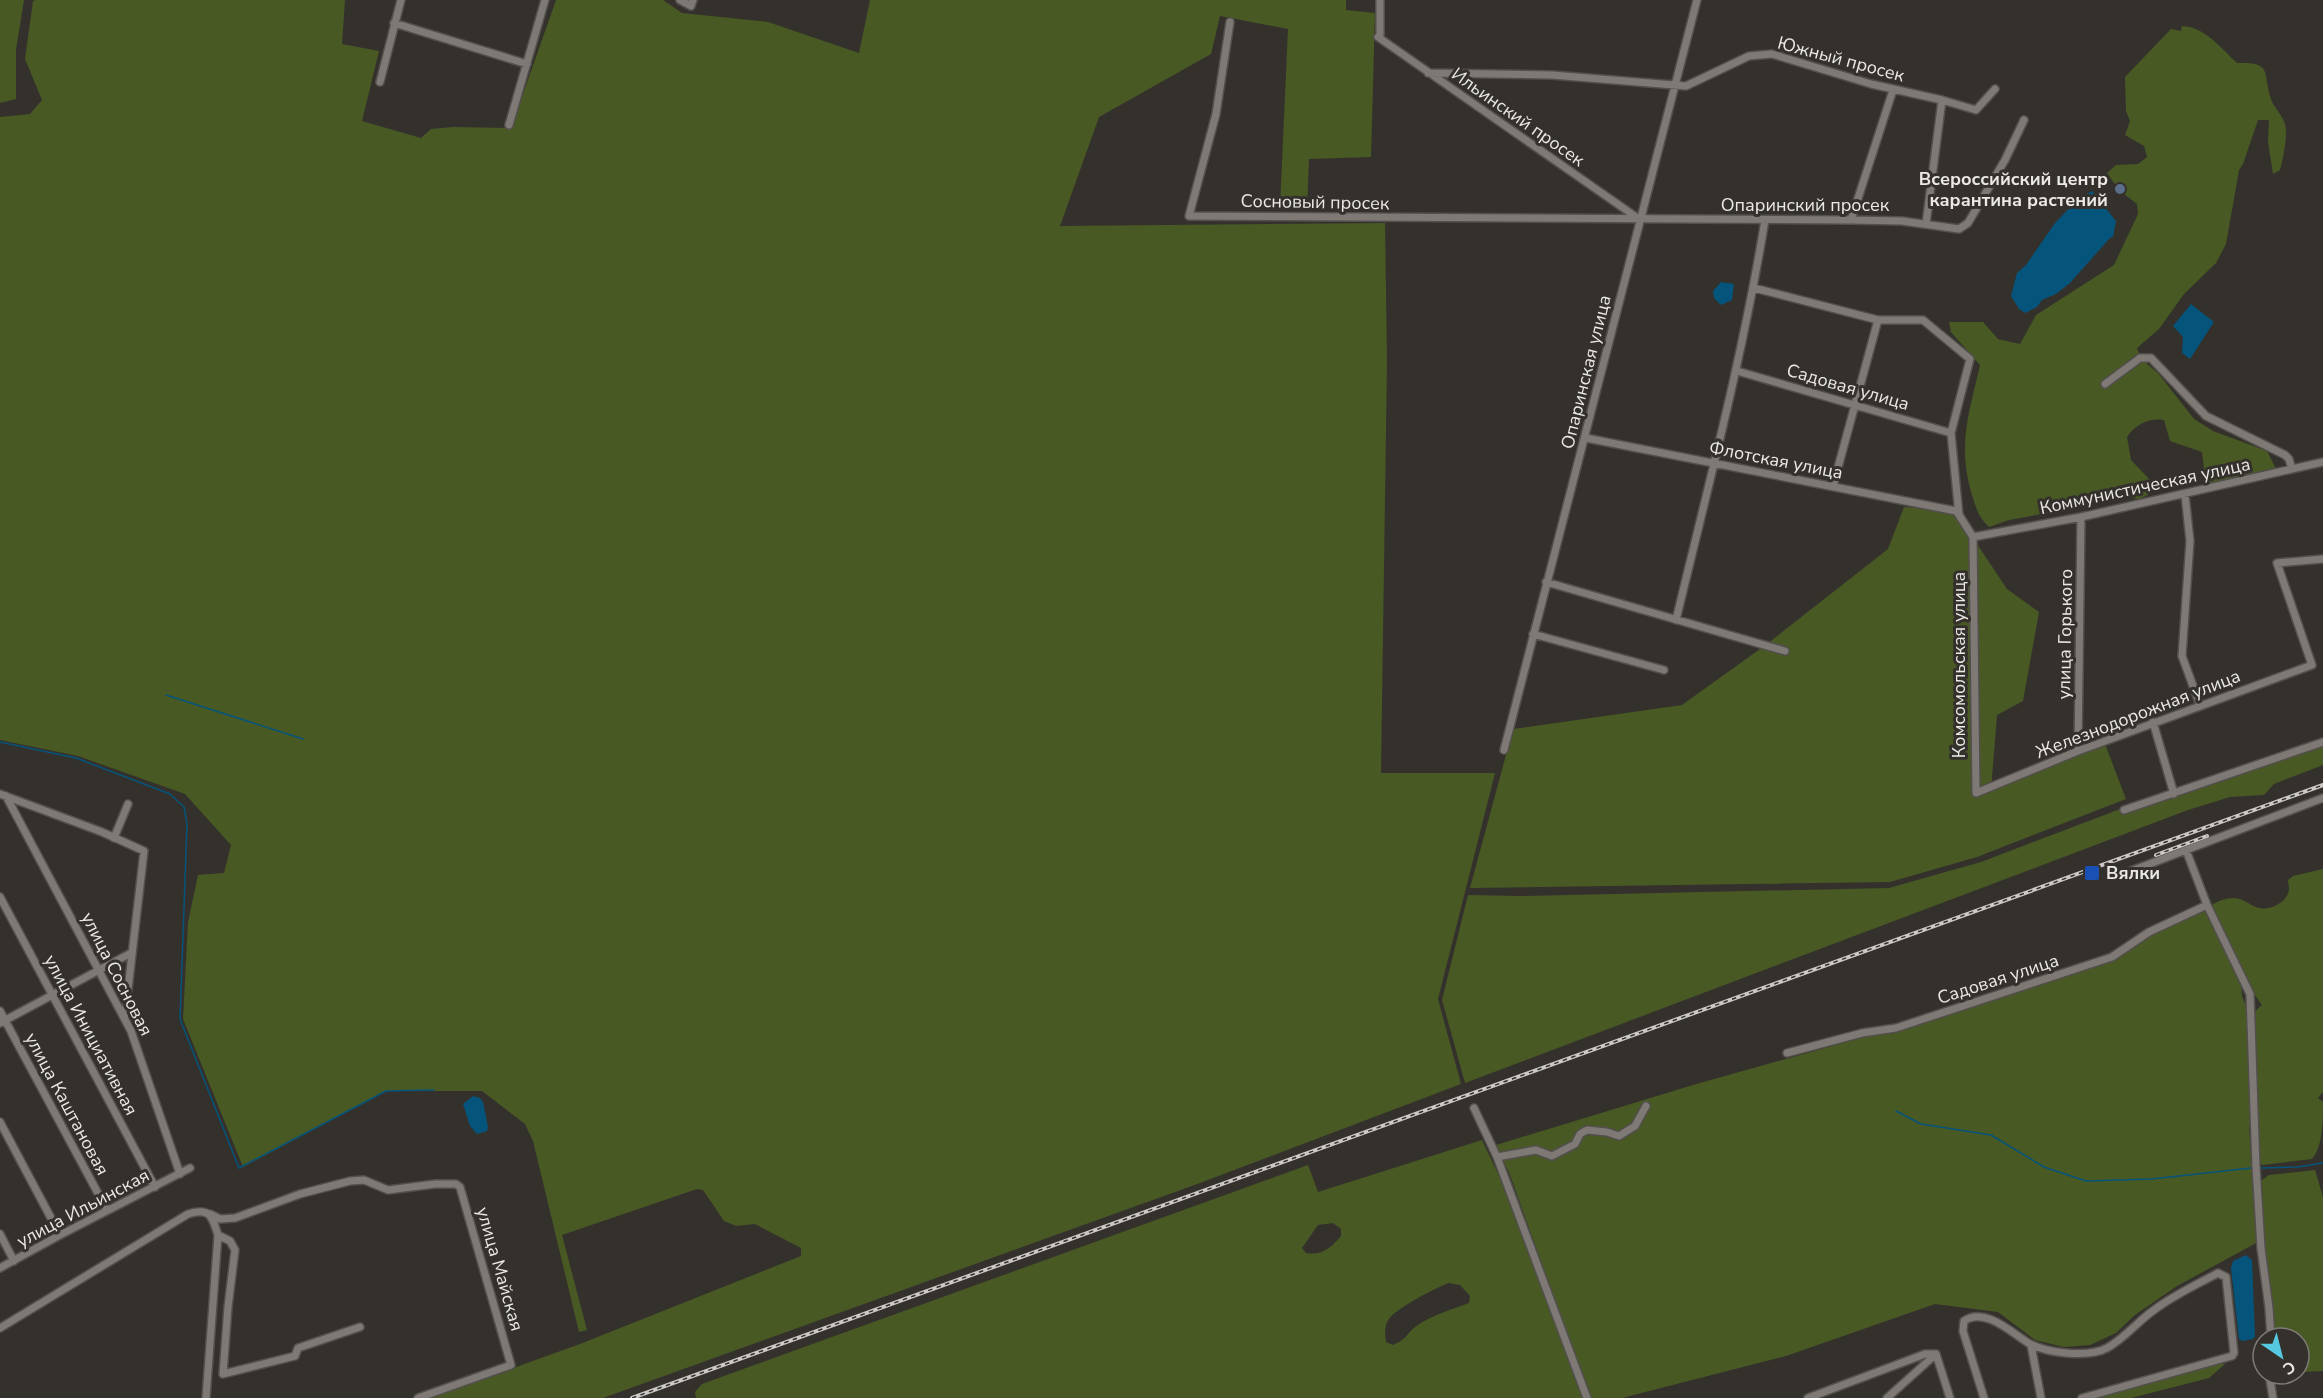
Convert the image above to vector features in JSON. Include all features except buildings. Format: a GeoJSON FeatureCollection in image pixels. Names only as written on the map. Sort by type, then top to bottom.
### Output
{"type":"FeatureCollection","features":[{"type":"Feature","properties":{"kind":"street"},"geometry":{"type":"LineString","coordinates":[[381,82],[401,0]]}},
{"type":"Feature","properties":{"kind":"street"},"geometry":{"type":"LineString","coordinates":[[509,125],[545,0]]}},
{"type":"Feature","properties":{"kind":"street"},"geometry":{"type":"LineString","coordinates":[[680,0],[692,3]]}},
{"type":"Feature","properties":{"kind":"street","name":"Ильинский просек"},"geometry":{"type":"LineString","coordinates":[[1380,0],[1379,37],[1640,219]]}},
{"type":"Feature","properties":{"kind":"street","name":"Опаринская улица"},"geometry":{"type":"LineString","coordinates":[[1504,750],[1546,582],[1586,438],[1696,0]]}},
{"type":"Feature","properties":{"kind":"street","name":"Сосновый просек"},"geometry":{"type":"LineString","coordinates":[[1230,22],[1216,114],[1189,216],[1640,219]]}},
{"type":"Feature","properties":{"kind":"street"},"geometry":{"type":"LineString","coordinates":[[394,23],[527,64]]}},
{"type":"Feature","properties":{"kind":"street","name":"Южный просек"},"geometry":{"type":"LineString","coordinates":[[1428,73],[1552,75],[1686,86],[1749,56],[1772,54],[1893,90],[1976,110],[1995,89]]}},
{"type":"Feature","properties":{"kind":"street"},"geometry":{"type":"LineString","coordinates":[[1851,220],[1893,90]]}},
{"type":"Feature","properties":{"kind":"street"},"geometry":{"type":"LineString","coordinates":[[1926,224],[1942,100]]}},
{"type":"Feature","properties":{"kind":"street","name":"Опаринский просек"},"geometry":{"type":"LineString","coordinates":[[1640,219],[1902,221],[1959,229],[1968,223],[2005,160],[2024,120]]}},
{"type":"Feature","properties":{"kind":"street"},"geometry":{"type":"LineString","coordinates":[[1676,620],[1737,371],[1765,220]]}},
{"type":"Feature","properties":{"kind":"street"},"geometry":{"type":"LineString","coordinates":[[1754,288],[1878,320],[1923,320],[1970,360],[1951,433],[1959,515],[1973,537]]}},
{"type":"Feature","properties":{"kind":"street"},"geometry":{"type":"LineString","coordinates":[[1833,486],[1878,320]]}},
{"type":"Feature","properties":{"kind":"street"},"geometry":{"type":"LineString","coordinates":[[2105,384],[2140,358],[2151,358],[2206,416],[2284,455],[2289,459],[2292,469]]}},
{"type":"Feature","properties":{"kind":"street","name":"Садовая улица"},"geometry":{"type":"LineString","coordinates":[[1737,371],[1951,433]]}},
{"type":"Feature","properties":{"kind":"street","name":"Флотская улица"},"geometry":{"type":"LineString","coordinates":[[1586,438],[1956,511],[1959,515]]}},
{"type":"Feature","properties":{"kind":"street","name":"Коммунистическая улица"},"geometry":{"type":"LineString","coordinates":[[1973,537],[2185,495],[2323,462]]}},
{"type":"Feature","properties":{"kind":"street"},"geometry":{"type":"LineString","coordinates":[[2185,495],[2190,541],[2182,656],[2200,705]]}},
{"type":"Feature","properties":{"kind":"street","name":"улица Горького"},"geometry":{"type":"LineString","coordinates":[[2078,751],[2081,517]]}},
{"type":"Feature","properties":{"kind":"street","name":"Комсомольская улица"},"geometry":{"type":"LineString","coordinates":[[1973,537],[1976,793]]}},
{"type":"Feature","properties":{"kind":"street","name":"Железнодорожная улица"},"geometry":{"type":"LineString","coordinates":[[1976,793],[2153,722],[2312,664],[2277,563],[2323,559]]}},
{"type":"Feature","properties":{"kind":"street"},"geometry":{"type":"LineString","coordinates":[[1546,582],[1785,651]]}},
{"type":"Feature","properties":{"kind":"street"},"geometry":{"type":"LineString","coordinates":[[1533,634],[1664,670]]}},
{"type":"Feature","properties":{"kind":"street"},"geometry":{"type":"LineString","coordinates":[[2153,722],[2174,794]]}},
{"type":"Feature","properties":{"kind":"street"},"geometry":{"type":"LineString","coordinates":[[2124,810],[2323,742]]}},
{"type":"Feature","properties":{"kind":"street"},"geometry":{"type":"LineString","coordinates":[[2,795],[56,814],[144,851],[124,1010],[126,1021]]}},
{"type":"Feature","properties":{"kind":"street","name":"улица Сосновая"},"geometry":{"type":"LineString","coordinates":[[2,795],[131,1031],[180,1174]]}},
{"type":"Feature","properties":{"kind":"street"},"geometry":{"type":"LineString","coordinates":[[2123,874],[2323,798]]}},
{"type":"Feature","properties":{"kind":"street"},"geometry":{"type":"LineString","coordinates":[[114,838],[128,804]]}},
{"type":"Feature","properties":{"kind":"street"},"geometry":{"type":"LineString","coordinates":[[2186,850],[2207,905],[2250,994],[2256,1167],[2261,1248],[2270,1326]]}},
{"type":"Feature","properties":{"kind":"street","name":"улица Инициативная"},"geometry":{"type":"LineString","coordinates":[[0,897],[155,1186]]}},
{"type":"Feature","properties":{"kind":"street","name":"Садовая улица"},"geometry":{"type":"LineString","coordinates":[[1787,1053],[1862,1033],[1896,1028],[2112,957],[2149,932],[2207,905]]}},
{"type":"Feature","properties":{"kind":"street"},"geometry":{"type":"LineString","coordinates":[[2,1021],[131,953]]}},
{"type":"Feature","properties":{"kind":"street","name":"улица Каштановая"},"geometry":{"type":"LineString","coordinates":[[0,1011],[2,1021],[106,1210]]}},
{"type":"Feature","properties":{"kind":"street"},"geometry":{"type":"LineString","coordinates":[[1497,1157],[1536,1150],[1552,1156],[1575,1144],[1580,1134],[1587,1130],[1619,1136],[1635,1126],[1646,1106]]}},
{"type":"Feature","properties":{"kind":"street"},"geometry":{"type":"LineString","coordinates":[[1474,1108],[1497,1157],[1587,1398]]}},
{"type":"Feature","properties":{"kind":"street"},"geometry":{"type":"LineString","coordinates":[[0,1122],[60,1235]]}},
{"type":"Feature","properties":{"kind":"street","name":"улица Ильинская"},"geometry":{"type":"LineString","coordinates":[[0,1268],[106,1210],[190,1168]]}},
{"type":"Feature","properties":{"kind":"street","name":"улица Майская"},"geometry":{"type":"LineString","coordinates":[[210,1214],[220,1220],[235,1218],[300,1194],[350,1181],[364,1180],[388,1190],[456,1184],[460,1187],[512,1365],[418,1398]]}},
{"type":"Feature","properties":{"kind":"street"},"geometry":{"type":"LineString","coordinates":[[0,1328],[188,1214],[199,1210],[210,1214],[216,1223],[218,1235],[206,1398]]}},
{"type":"Feature","properties":{"kind":"street"},"geometry":{"type":"LineString","coordinates":[[0,1234],[14,1261]]}},
{"type":"Feature","properties":{"kind":"street"},"geometry":{"type":"LineString","coordinates":[[218,1235],[230,1241],[235,1250],[223,1374],[295,1356],[298,1348],[360,1327]]}},
{"type":"Feature","properties":{"kind":"street"},"geometry":{"type":"LineString","coordinates":[[1984,1398],[1963,1331],[1964,1321],[1968,1318],[1977,1317],[2008,1328],[2031,1345],[2066,1353],[2096,1352],[2107,1348],[2153,1310],[2180,1293],[2218,1273],[2226,1277],[2234,1353],[2232,1356],[2082,1398]]}},
{"type":"Feature","properties":{"kind":"street"},"geometry":{"type":"LineString","coordinates":[[2031,1345],[2040,1398]]}},
{"type":"Feature","properties":{"kind":"street"},"geometry":{"type":"LineString","coordinates":[[1808,1398],[1925,1354],[1936,1354]]}},
{"type":"Feature","properties":{"kind":"street"},"geometry":{"type":"LineString","coordinates":[[1887,1398],[1936,1354]]}},
{"type":"Feature","properties":{"kind":"street"},"geometry":{"type":"LineString","coordinates":[[1936,1354],[1950,1398]]}},
{"type":"Feature","properties":{"kind":"green space"},"geometry":{"type":"Polygon","coordinates":[[[0,0],[24,0],[16,50],[16,99],[0,103],[0,0]]]}},
{"type":"Feature","properties":{"kind":"green space"},"geometry":{"type":"Polygon","coordinates":[[[345,0],[342,44],[379,51],[362,121],[421,138],[431,129],[511,128],[556,0],[663,0],[682,13],[768,22],[859,53],[870,0],[1346,0],[1346,10],[1375,13],[1371,157],[1309,159],[1307,208],[1280,207],[1288,29],[1220,16],[1211,54],[1099,117],[1060,226],[1385,223],[1387,361],[1381,773],[1495,773],[1438,999],[1461,1084],[1200,1183],[603,1398],[430,1398],[580,1344],[801,1256],[801,1248],[755,1224],[736,1226],[724,1221],[703,1190],[697,1189],[562,1235],[587,1330],[579,1332],[533,1141],[525,1124],[482,1091],[386,1091],[243,1167],[183,1019],[188,922],[198,875],[224,873],[231,845],[185,794],[78,756],[0,740],[0,117],[30,114],[42,100],[25,59],[33,1],[345,0]]]}},
{"type":"Feature","properties":{"kind":"green space"},"geometry":{"type":"Polygon","coordinates":[[[2182,26],[2205,34],[2237,63],[2261,66],[2266,74],[2271,100],[2285,124],[2285,147],[2280,170],[2273,174],[2268,142],[2269,120],[2258,120],[2239,170],[2226,244],[2216,263],[2184,294],[2159,329],[2137,348],[2141,359],[2158,373],[2194,419],[2213,431],[2267,451],[2276,469],[2206,485],[2202,452],[2170,441],[2164,420],[2148,421],[2139,425],[2127,437],[2131,460],[2154,484],[2149,494],[2140,499],[2118,496],[2101,503],[2009,520],[1989,527],[1980,516],[1975,504],[1965,460],[1966,429],[1980,365],[1951,332],[1949,322],[1983,322],[1998,339],[2020,344],[2036,315],[2114,265],[2138,214],[2137,204],[2119,190],[2107,173],[2116,165],[2138,164],[2147,157],[2144,146],[2125,135],[2130,121],[2126,111],[2125,77],[2171,29],[2181,31],[2182,26]]]}},
{"type":"Feature","properties":{"kind":"green space"},"geometry":{"type":"Polygon","coordinates":[[[1904,507],[1955,511],[2007,589],[2039,612],[2023,701],[1997,715],[1991,790],[2105,744],[2126,799],[1977,857],[1890,882],[1470,888],[1513,729],[1682,705],[1767,644],[1888,549],[1904,507]]]}},
{"type":"Feature","properties":{"kind":"green space"},"geometry":{"type":"Polygon","coordinates":[[[2323,746],[2323,765],[2274,784],[2264,795],[2230,797],[2188,810],[1465,1083],[1442,1000],[1468,895],[1520,896],[1889,888],[1981,862],[2173,789],[2323,746]]]}},
{"type":"Feature","properties":{"kind":"green space"},"geometry":{"type":"Polygon","coordinates":[[[2323,869],[2323,1092],[2318,1098],[2323,1102],[2320,1140],[2312,1159],[2262,1165],[2258,1158],[2253,1013],[2262,1005],[2252,991],[2212,905],[2234,898],[2261,908],[2271,907],[2281,902],[2288,894],[2288,880],[2293,876],[2323,869]]]}},
{"type":"Feature","properties":{"kind":"green space"},"geometry":{"type":"Polygon","coordinates":[[[2200,912],[2207,912],[2241,985],[2242,996],[2248,1011],[2253,1120],[2249,1127],[2258,1242],[2177,1286],[2135,1315],[2116,1333],[2090,1345],[2064,1347],[2035,1340],[1998,1312],[1935,1304],[1786,1356],[1622,1398],[1590,1398],[1510,1175],[1496,1145],[1693,1085],[1864,1037],[1901,1031],[2114,959],[2151,935],[2200,912]]]}},
{"type":"Feature","properties":{"kind":"green space"},"geometry":{"type":"Polygon","coordinates":[[[1482,1140],[1500,1178],[1584,1398],[696,1398],[695,1392],[702,1384],[1308,1165],[1318,1192],[1482,1140]],[[1333,1223],[1318,1225],[1302,1248],[1306,1253],[1322,1252],[1338,1240],[1341,1236],[1341,1229],[1333,1223]],[[1449,1283],[1417,1299],[1393,1315],[1386,1324],[1386,1342],[1393,1345],[1428,1319],[1469,1303],[1470,1296],[1460,1285],[1449,1283]]]}},
{"type":"Feature","properties":{"kind":"green space"},"geometry":{"type":"Polygon","coordinates":[[[2315,1170],[2323,1197],[2323,1371],[2311,1372],[2311,1326],[2273,1326],[2263,1235],[2262,1180],[2269,1175],[2315,1170]]]}},
{"type":"Feature","properties":{"kind":"green space"},"geometry":{"type":"Polygon","coordinates":[[[2215,1363],[2225,1364],[2209,1378],[2131,1398],[2090,1398],[2215,1363]]]}},
{"type":"Feature","properties":{"kind":"water"},"geometry":{"type":"Polygon","coordinates":[[[2092,191],[2116,221],[2113,237],[2070,283],[2025,313],[2019,309],[2011,296],[2017,273],[2026,265],[2055,223],[2079,198],[2092,191]]]}},
{"type":"Feature","properties":{"kind":"water"},"geometry":{"type":"Polygon","coordinates":[[[1721,282],[1734,284],[1732,300],[1721,305],[1714,298],[1713,291],[1721,282]]]}},
{"type":"Feature","properties":{"kind":"water"},"geometry":{"type":"Polygon","coordinates":[[[2191,304],[2214,322],[2190,359],[2182,353],[2183,337],[2173,326],[2191,304]]]}},
{"type":"Feature","properties":{"kind":"water"},"geometry":{"type":"Polygon","coordinates":[[[473,1096],[480,1098],[483,1102],[488,1127],[487,1131],[477,1134],[470,1126],[463,1104],[473,1096]]]}},
{"type":"Feature","properties":{"kind":"water"},"geometry":{"type":"Polygon","coordinates":[[[2246,1255],[2252,1260],[2255,1326],[2251,1326],[2251,1339],[2242,1341],[2239,1339],[2231,1268],[2233,1261],[2246,1255]]]}},
{"type":"Feature","properties":{"kind":"waterway"},"geometry":{"type":"LineString","coordinates":[[166,695],[303,739]]}},
{"type":"Feature","properties":{"kind":"waterway"},"geometry":{"type":"LineString","coordinates":[[0,742],[76,758],[170,794],[184,807],[187,824],[180,1019],[239,1168],[386,1091],[434,1090]]}},
{"type":"Feature","properties":{"kind":"waterway"},"geometry":{"type":"LineString","coordinates":[[1896,1111],[1921,1124],[1991,1135],[2044,1167],[2086,1181],[2152,1179],[2251,1168]]}},
{"type":"Feature","properties":{"kind":"waterway"},"geometry":{"type":"LineString","coordinates":[[2261,1168],[2298,1167],[2323,1163]]}},
{"type":"Feature","properties":{"kind":"railway"},"geometry":{"type":"LineString","coordinates":[[632,1398],[2323,785]]}},
{"type":"Feature","properties":{"kind":"railway"},"geometry":{"type":"LineString","coordinates":[[2156,855],[2207,836]]}},
{"type":"Feature","properties":{"kind":"place","name":"Всероссийский центр карантина растений"},"geometry":{"type":"Point","coordinates":[2120,189]}},
{"type":"Feature","properties":{"kind":"place","name":"Вялки"},"geometry":{"type":"Point","coordinates":[2092,873]}}]}
